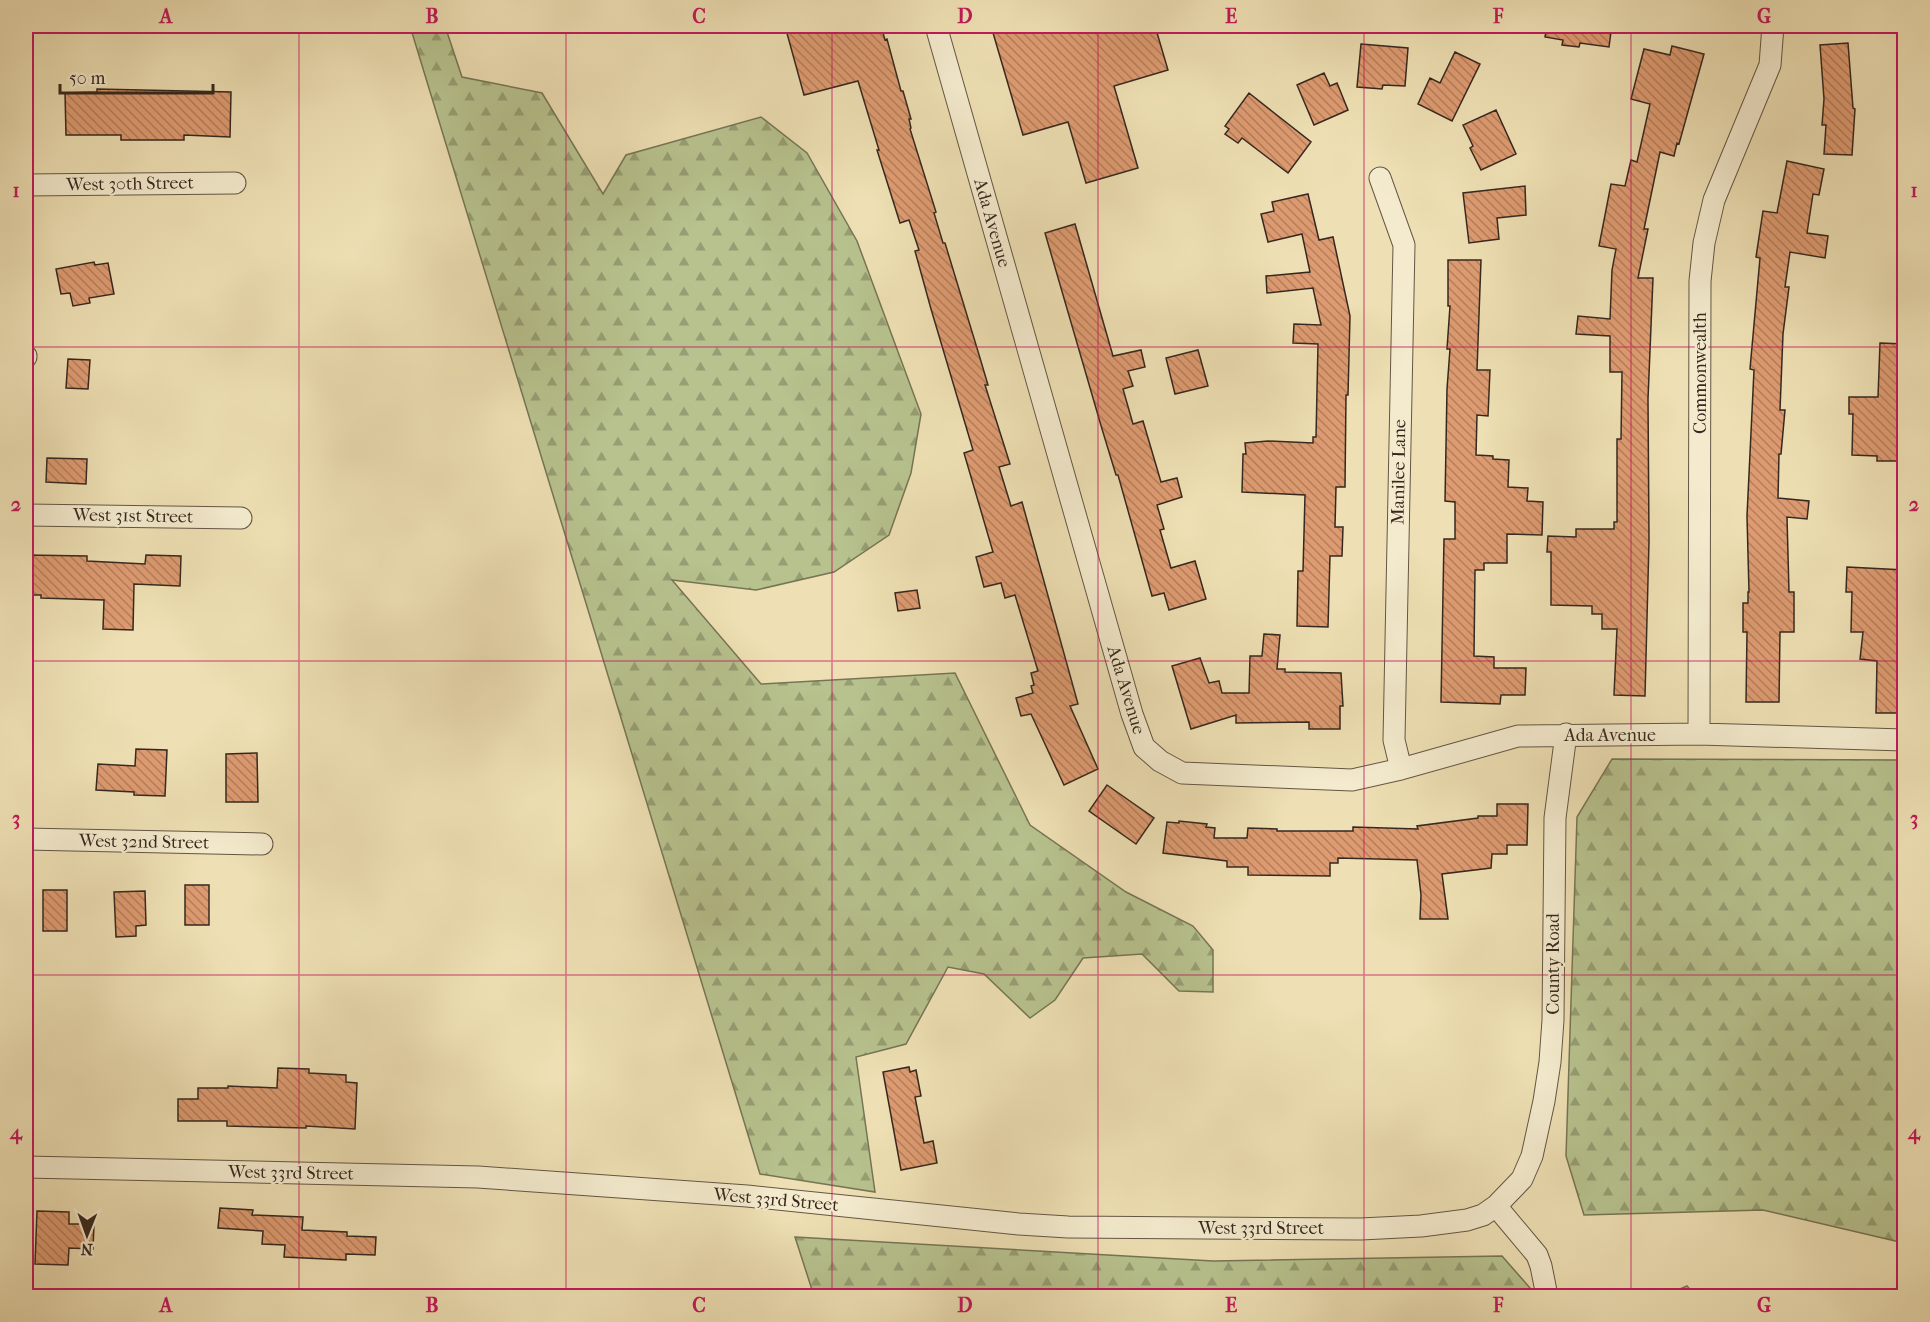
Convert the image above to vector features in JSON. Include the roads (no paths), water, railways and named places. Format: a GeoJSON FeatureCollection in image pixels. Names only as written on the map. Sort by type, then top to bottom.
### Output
{"type":"FeatureCollection","features":[{"type":"Feature","properties":{"kind":"street","name":"Ada Avenue"},"geometry":{"type":"LineString","coordinates":[[936,26],[1129,702],[1144,747],[1160,761],[1182,773],[1352,780],[1401,769],[1518,736],[1699,734],[1905,740]]}},
{"type":"Feature","properties":{"kind":"street","name":"Commonwealth"},"geometry":{"type":"LineString","coordinates":[[1699,734],[1700,281],[1704,243],[1714,200],[1770,65],[1773,26]]}},
{"type":"Feature","properties":{"kind":"street","name":"Manilee Lane"},"geometry":{"type":"LineString","coordinates":[[1380,178],[1404,245],[1394,740],[1401,769]]}},
{"type":"Feature","properties":{"kind":"street","name":"West 30th Street"},"geometry":{"type":"LineString","coordinates":[[26,185],[235,183]]}},
{"type":"Feature","properties":{"kind":"street","name":"West 31st Street"},"geometry":{"type":"LineString","coordinates":[[26,515],[241,518]]}},
{"type":"Feature","properties":{"kind":"street","name":"County Road"},"geometry":{"type":"LineString","coordinates":[[1515,1188],[1522,1179],[1532,1156],[1550,1062],[1553,1020],[1553,843],[1557,794],[1566,734]]}},
{"type":"Feature","properties":{"kind":"street","name":"West 32nd Street"},"geometry":{"type":"LineString","coordinates":[[26,839],[262,844]]}},
{"type":"Feature","properties":{"kind":"street","name":"West 33rd Street"},"geometry":{"type":"LineString","coordinates":[[26,1167],[478,1177],[747,1196],[1068,1227],[1394,1228],[1467,1220],[1483,1215],[1515,1188]]}},
{"type":"Feature","properties":{"kind":"street"},"geometry":{"type":"LineString","coordinates":[[1496,1206],[1537,1255],[1547,1296]]}}]}
